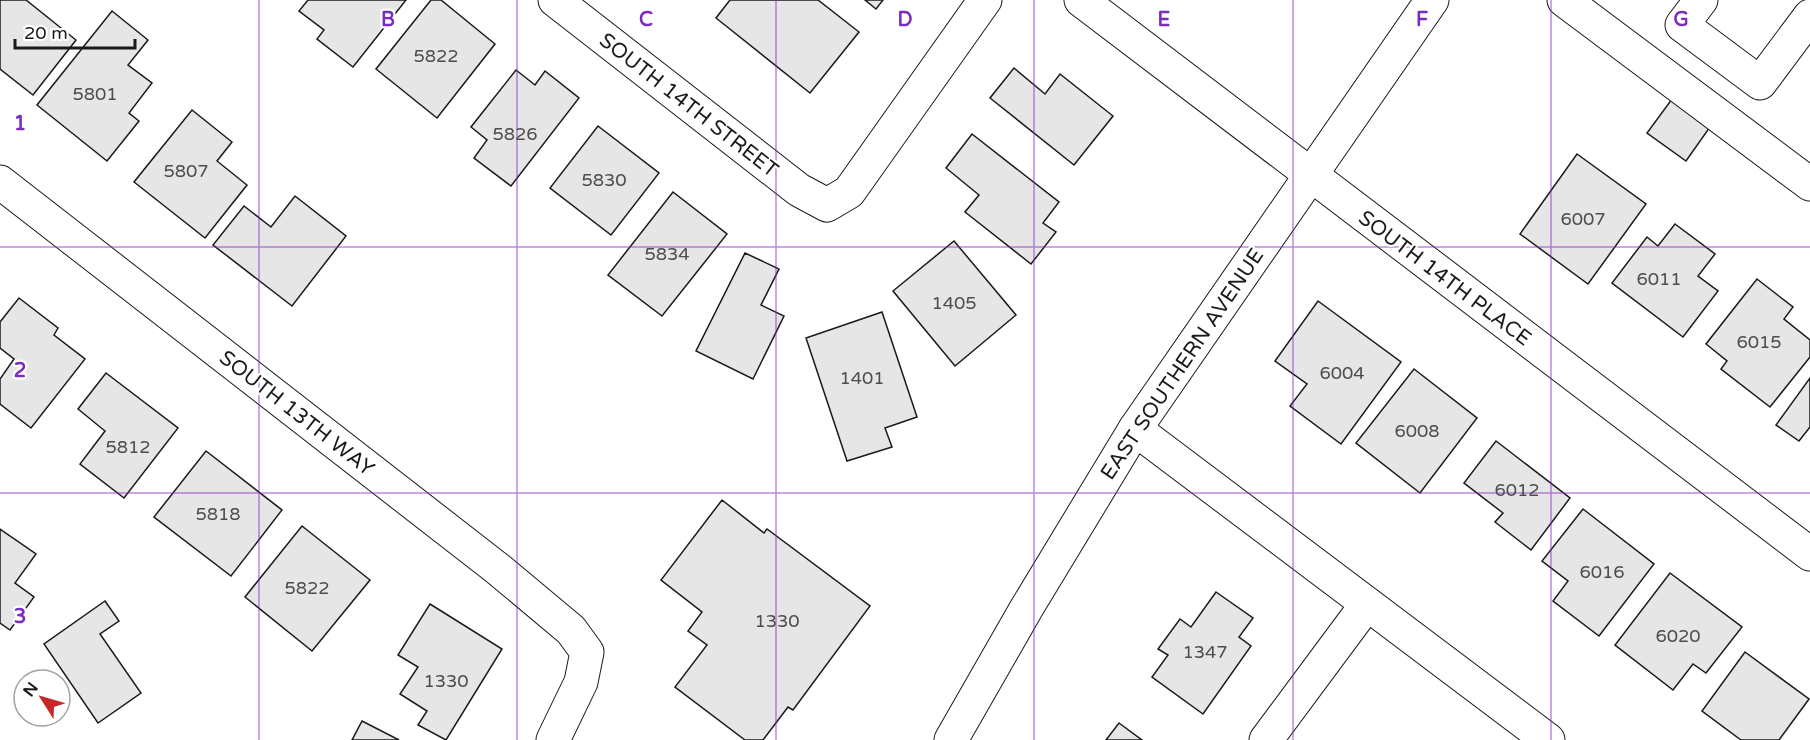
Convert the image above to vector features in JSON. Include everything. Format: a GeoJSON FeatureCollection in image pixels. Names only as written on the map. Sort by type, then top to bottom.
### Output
{"type":"FeatureCollection","features":[{"type":"Feature","properties":{"kind":"street","name":"SOUTH 14TH STREET"},"geometry":{"type":"LineString","coordinates":[[555,0],[799,190],[827,205],[849,192],[985,0]]}},
{"type":"Feature","properties":{"kind":"street","name":"SOUTH 14TH PLACE"},"geometry":{"type":"LineString","coordinates":[[1081,0],[1810,554]]}},
{"type":"Feature","properties":{"kind":"street","name":"EAST SOUTHERN AVENUE"},"geometry":{"type":"LineString","coordinates":[[951,740],[1026,609],[1135,429],[1432,0]]}},
{"type":"Feature","properties":{"kind":"street"},"geometry":{"type":"LineString","coordinates":[[1564,0],[1810,184]]}},
{"type":"Feature","properties":{"kind":"street"},"geometry":{"type":"LineString","coordinates":[[1701,0],[1682,25],[1760,83],[1810,16]]}},
{"type":"Feature","properties":{"kind":"street","name":"SOUTH 13TH WAY"},"geometry":{"type":"LineString","coordinates":[[0,182],[498,569],[571,630],[587,652],[581,682],[553,740]]}},
{"type":"Feature","properties":{"kind":"street"},"geometry":{"type":"LineString","coordinates":[[1135,429],[1548,740]]}},
{"type":"Feature","properties":{"kind":"street"},"geometry":{"type":"LineString","coordinates":[[1266,740],[1367,604]]}},
{"type":"Feature","properties":{"kind":"building"},"geometry":{"type":"Polygon","coordinates":[[[0,0],[26,0],[76,40],[33,95],[0,69],[0,0]]]}},
{"type":"Feature","properties":{"kind":"building"},"geometry":{"type":"Polygon","coordinates":[[[308,0],[406,0],[353,67],[317,39],[324,30],[299,11],[308,0]]]}},
{"type":"Feature","properties":{"kind":"building"},"geometry":{"type":"Polygon","coordinates":[[[431,0],[441,0],[495,44],[437,118],[376,69],[431,0]]]}},
{"type":"Feature","properties":{"kind":"building"},"geometry":{"type":"Polygon","coordinates":[[[730,0],[818,0],[859,32],[810,93],[716,18],[730,0]]]}},
{"type":"Feature","properties":{"kind":"building"},"geometry":{"type":"Polygon","coordinates":[[[865,0],[883,0],[876,9],[865,0]]]}},
{"type":"Feature","properties":{"kind":"building"},"geometry":{"type":"Polygon","coordinates":[[[112,11],[148,40],[128,65],[152,83],[129,113],[139,121],[107,161],[37,105],[112,11]]]}},
{"type":"Feature","properties":{"kind":"building"},"geometry":{"type":"Polygon","coordinates":[[[1014,68],[1045,94],[1060,74],[1113,116],[1074,165],[990,98],[1014,68]]]}},
{"type":"Feature","properties":{"kind":"building"},"geometry":{"type":"Polygon","coordinates":[[[516,70],[535,85],[545,71],[579,98],[511,186],[474,158],[487,140],[471,127],[516,70]]]}},
{"type":"Feature","properties":{"kind":"building"},"geometry":{"type":"Polygon","coordinates":[[[1672,99],[1710,127],[1686,161],[1647,133],[1672,99]]]}},
{"type":"Feature","properties":{"kind":"building"},"geometry":{"type":"Polygon","coordinates":[[[192,110],[232,142],[217,161],[247,185],[205,238],[134,182],[192,110]]]}},
{"type":"Feature","properties":{"kind":"building"},"geometry":{"type":"Polygon","coordinates":[[[598,126],[659,173],[611,235],[550,188],[598,126]]]}},
{"type":"Feature","properties":{"kind":"building"},"geometry":{"type":"Polygon","coordinates":[[[972,134],[1059,202],[1043,223],[1056,232],[1031,264],[965,212],[979,195],[946,168],[972,134]]]}},
{"type":"Feature","properties":{"kind":"building"},"geometry":{"type":"Polygon","coordinates":[[[1577,154],[1646,204],[1588,284],[1520,234],[1577,154]]]}},
{"type":"Feature","properties":{"kind":"building"},"geometry":{"type":"Polygon","coordinates":[[[673,192],[727,234],[662,316],[608,275],[673,192]]]}},
{"type":"Feature","properties":{"kind":"building"},"geometry":{"type":"Polygon","coordinates":[[[295,196],[346,236],[292,306],[213,245],[244,206],[271,227],[295,196]]]}},
{"type":"Feature","properties":{"kind":"building"},"geometry":{"type":"Polygon","coordinates":[[[1675,224],[1715,254],[1698,276],[1718,291],[1683,337],[1612,283],[1647,237],[1658,246],[1675,224]]]}},
{"type":"Feature","properties":{"kind":"building"},"geometry":{"type":"Polygon","coordinates":[[[954,241],[1016,315],[955,366],[893,291],[954,241]]]}},
{"type":"Feature","properties":{"kind":"building"},"geometry":{"type":"Polygon","coordinates":[[[745,253],[779,269],[761,305],[784,316],[753,379],[696,351],[745,253]]]}},
{"type":"Feature","properties":{"kind":"building"},"geometry":{"type":"Polygon","coordinates":[[[1757,279],[1793,307],[1784,319],[1810,340],[1810,357],[1770,407],[1721,369],[1727,361],[1706,344],[1757,279]]]}},
{"type":"Feature","properties":{"kind":"building"},"geometry":{"type":"Polygon","coordinates":[[[19,298],[58,328],[54,335],[85,359],[31,428],[0,404],[0,379],[14,359],[0,348],[0,322],[19,298]]]}},
{"type":"Feature","properties":{"kind":"building"},"geometry":{"type":"Polygon","coordinates":[[[1318,301],[1401,362],[1341,444],[1290,406],[1307,384],[1275,361],[1318,301]]]}},
{"type":"Feature","properties":{"kind":"building"},"geometry":{"type":"Polygon","coordinates":[[[882,312],[917,417],[885,428],[892,447],[847,461],[806,338],[882,312]]]}},
{"type":"Feature","properties":{"kind":"building"},"geometry":{"type":"Polygon","coordinates":[[[1414,369],[1477,418],[1420,493],[1356,443],[1414,369]]]}},
{"type":"Feature","properties":{"kind":"building"},"geometry":{"type":"Polygon","coordinates":[[[106,373],[178,428],[124,498],[80,464],[105,431],[78,409],[106,373]]]}},
{"type":"Feature","properties":{"kind":"building"},"geometry":{"type":"Polygon","coordinates":[[[1810,378],[1810,427],[1799,441],[1776,425],[1810,378]]]}},
{"type":"Feature","properties":{"kind":"building"},"geometry":{"type":"Polygon","coordinates":[[[1496,441],[1570,498],[1531,550],[1495,522],[1503,513],[1464,483],[1496,441]]]}},
{"type":"Feature","properties":{"kind":"building"},"geometry":{"type":"Polygon","coordinates":[[[206,451],[282,510],[231,576],[154,517],[206,451]]]}},
{"type":"Feature","properties":{"kind":"building"},"geometry":{"type":"Polygon","coordinates":[[[722,500],[764,533],[767,529],[870,606],[793,710],[788,707],[763,740],[745,740],[675,687],[707,645],[688,631],[702,612],[661,580],[722,500]]]}},
{"type":"Feature","properties":{"kind":"building"},"geometry":{"type":"Polygon","coordinates":[[[1583,509],[1654,564],[1599,636],[1553,601],[1568,581],[1542,561],[1583,509]]]}},
{"type":"Feature","properties":{"kind":"building"},"geometry":{"type":"Polygon","coordinates":[[[302,526],[370,580],[312,651],[245,597],[302,526]]]}},
{"type":"Feature","properties":{"kind":"building"},"geometry":{"type":"Polygon","coordinates":[[[0,529],[36,554],[15,583],[34,597],[10,630],[0,623],[0,529]]]}},
{"type":"Feature","properties":{"kind":"building"},"geometry":{"type":"Polygon","coordinates":[[[1670,573],[1742,627],[1706,673],[1693,664],[1673,690],[1615,645],[1670,573]]]}},
{"type":"Feature","properties":{"kind":"building"},"geometry":{"type":"Polygon","coordinates":[[[1216,592],[1253,618],[1239,637],[1251,646],[1203,714],[1152,677],[1168,655],[1158,649],[1180,619],[1191,627],[1216,592]]]}},
{"type":"Feature","properties":{"kind":"building"},"geometry":{"type":"Polygon","coordinates":[[[105,601],[119,621],[100,634],[141,693],[98,723],[72,685],[72,668],[60,668],[44,644],[105,601]]]}},
{"type":"Feature","properties":{"kind":"building"},"geometry":{"type":"Polygon","coordinates":[[[430,604],[502,649],[446,740],[418,725],[427,711],[400,694],[418,667],[398,655],[430,604]]]}},
{"type":"Feature","properties":{"kind":"building"},"geometry":{"type":"Polygon","coordinates":[[[1745,652],[1809,699],[1779,740],[1741,740],[1702,711],[1745,652]]]}},
{"type":"Feature","properties":{"kind":"building"},"geometry":{"type":"Polygon","coordinates":[[[362,721],[399,740],[352,740],[362,721]]]}},
{"type":"Feature","properties":{"kind":"building"},"geometry":{"type":"Polygon","coordinates":[[[1119,723],[1142,740],[1106,740],[1119,723]]]}}]}
